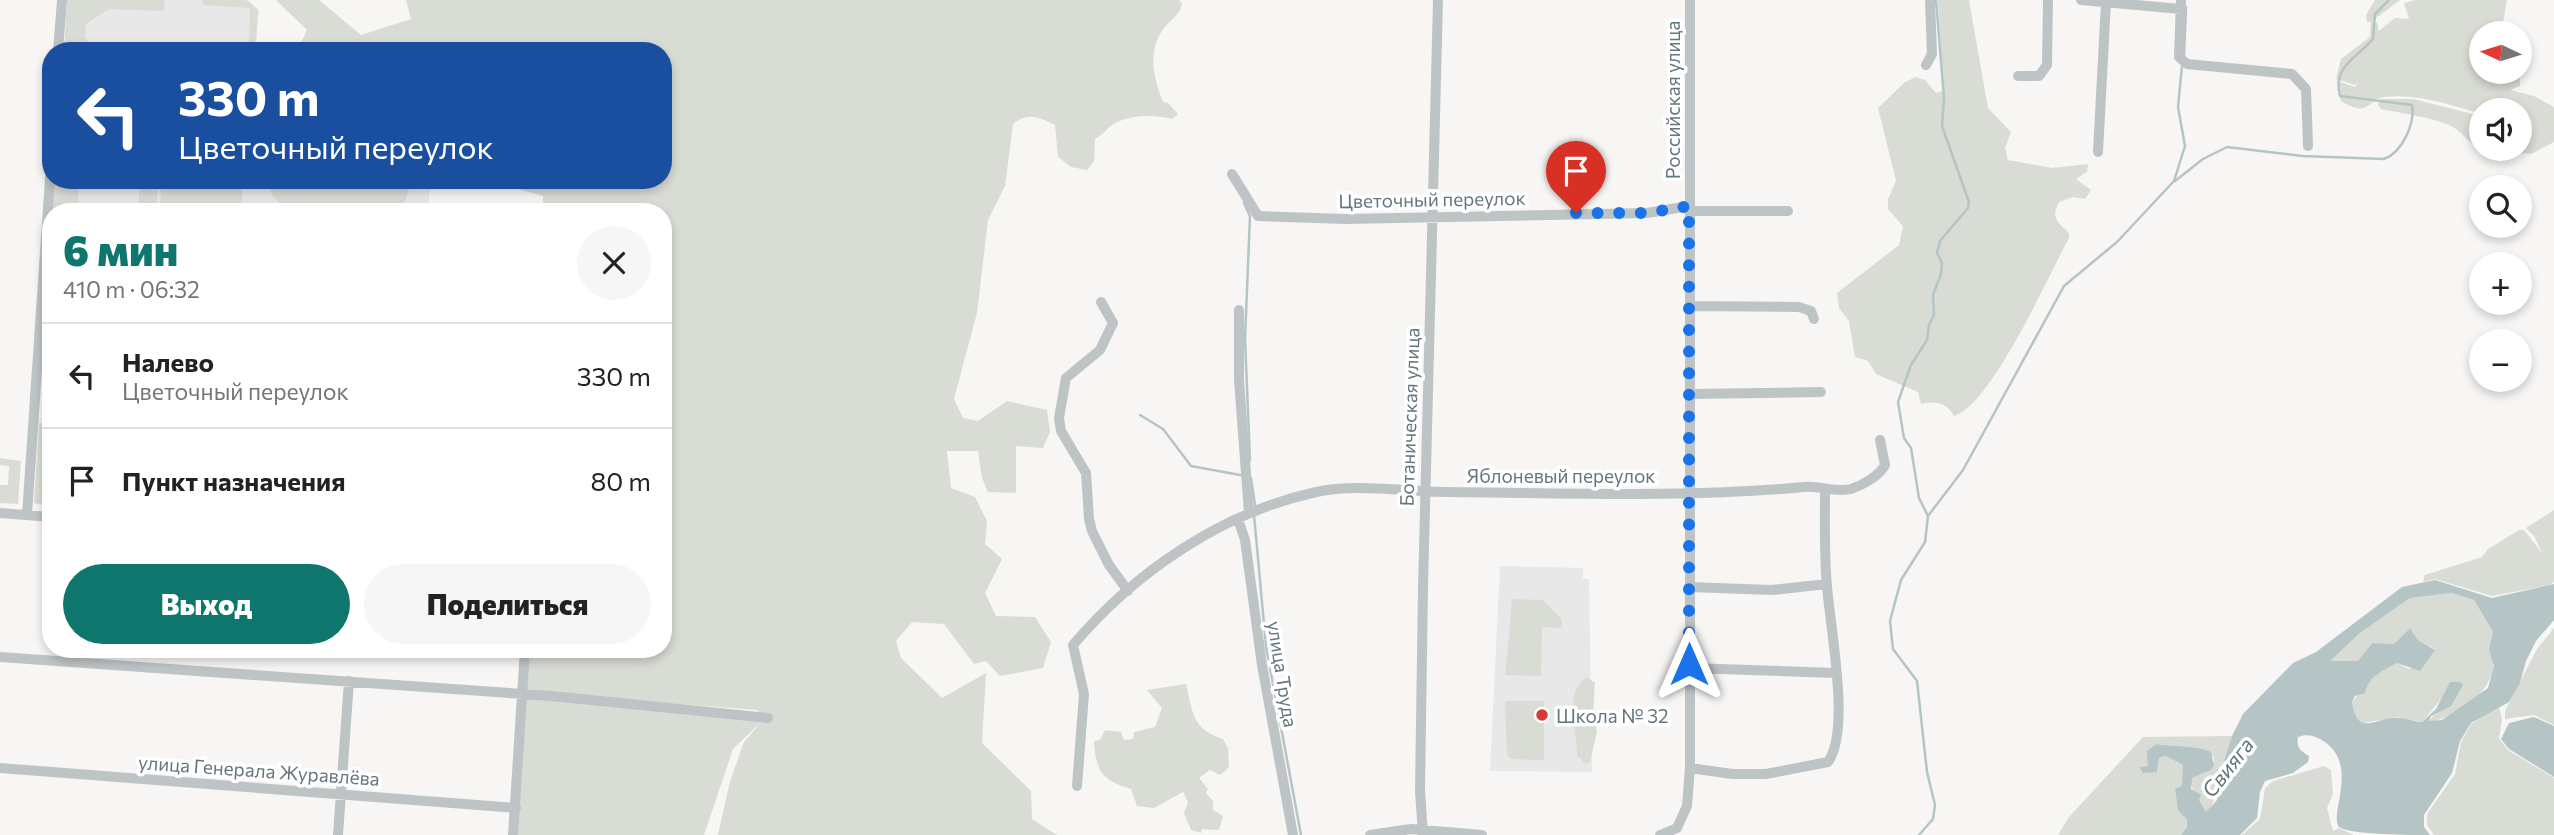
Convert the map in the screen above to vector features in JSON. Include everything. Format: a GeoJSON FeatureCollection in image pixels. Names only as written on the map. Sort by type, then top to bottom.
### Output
{"type":"FeatureCollection","features":[{"type":"Feature","properties":{"kind":"street"},"geometry":{"type":"LineString","coordinates":[[59,42],[62,0]]}},
{"type":"Feature","properties":{"kind":"street","name":"Ботаническая улица"},"geometry":{"type":"LineString","coordinates":[[1423,833],[1420,791],[1424,492],[1438,0]]}},
{"type":"Feature","properties":{"kind":"street","name":"Российская улица"},"geometry":{"type":"LineString","coordinates":[[1680,831],[1688,806],[1690,768],[1690,0]]}},
{"type":"Feature","properties":{"kind":"street"},"geometry":{"type":"LineString","coordinates":[[1926,65],[1932,54],[1930,0]]}},
{"type":"Feature","properties":{"kind":"street"},"geometry":{"type":"LineString","coordinates":[[2018,76],[2039,76],[2047,65],[2048,0]]}},
{"type":"Feature","properties":{"kind":"street"},"geometry":{"type":"LineString","coordinates":[[2081,0],[2181,5],[2179,57],[2187,64],[2292,75],[2306,89],[2308,146]]}},
{"type":"Feature","properties":{"kind":"street"},"geometry":{"type":"LineString","coordinates":[[2098,152],[2106,2]]}},
{"type":"Feature","properties":{"kind":"street","name":"Цветочный переулок"},"geometry":{"type":"LineString","coordinates":[[1232,174],[1258,216],[1433,217],[1647,213],[1689,209],[1788,211]]}},
{"type":"Feature","properties":{"kind":"street"},"geometry":{"type":"LineString","coordinates":[[27,515],[42,296]]}},
{"type":"Feature","properties":{"kind":"street"},"geometry":{"type":"LineString","coordinates":[[1101,302],[1113,323],[1100,350],[1066,378],[1059,418],[1060,431],[1086,473],[1088,519],[1092,531],[1109,565],[1128,591]]}},
{"type":"Feature","properties":{"kind":"street"},"geometry":{"type":"LineString","coordinates":[[1689,306],[1799,307],[1811,312],[1814,319]]}},
{"type":"Feature","properties":{"kind":"street"},"geometry":{"type":"LineString","coordinates":[[1239,310],[1239,380],[1249,513]]}},
{"type":"Feature","properties":{"kind":"street"},"geometry":{"type":"LineString","coordinates":[[1690,394],[1821,392]]}},
{"type":"Feature","properties":{"kind":"street","name":"Яблоневый переулок"},"geometry":{"type":"LineString","coordinates":[[1077,786],[1083,694],[1073,645],[1096,617],[1185,545],[1249,513],[1319,491],[1691,493],[1772,491],[1806,487],[1853,488],[1879,474],[1885,465],[1880,440]]}},
{"type":"Feature","properties":{"kind":"street"},"geometry":{"type":"LineString","coordinates":[[1690,768],[1732,774],[1766,774],[1828,762],[1836,751],[1839,709],[1827,584],[1825,489]]}},
{"type":"Feature","properties":{"kind":"street"},"geometry":{"type":"LineString","coordinates":[[0,513],[42,516]]}},
{"type":"Feature","properties":{"kind":"street","name":"улица Труда"},"geometry":{"type":"LineString","coordinates":[[1238,519],[1245,540],[1262,665],[1293,835]]}},
{"type":"Feature","properties":{"kind":"street"},"geometry":{"type":"LineString","coordinates":[[1689,587],[1772,590],[1827,584]]}},
{"type":"Feature","properties":{"kind":"street"},"geometry":{"type":"LineString","coordinates":[[0,657],[522,694],[768,718]]}},
{"type":"Feature","properties":{"kind":"street"},"geometry":{"type":"LineString","coordinates":[[513,835],[524,658]]}},
{"type":"Feature","properties":{"kind":"street"},"geometry":{"type":"LineString","coordinates":[[1690,668],[1835,673]]}},
{"type":"Feature","properties":{"kind":"street"},"geometry":{"type":"LineString","coordinates":[[338,835],[349,681]]}},
{"type":"Feature","properties":{"kind":"street","name":"улица Генерала Журавлёва"},"geometry":{"type":"LineString","coordinates":[[0,768],[516,808]]}},
{"type":"Feature","properties":{"kind":"street"},"geometry":{"type":"LineString","coordinates":[[1370,835],[1411,829],[1423,833],[1482,835]]}},
{"type":"Feature","properties":{"kind":"street"},"geometry":{"type":"LineString","coordinates":[[1660,835],[1680,831]]}},
{"type":"Feature","properties":{"kind":"shaded area"},"geometry":{"type":"Polygon","coordinates":[[[67,0],[165,0],[164,11],[109,9],[86,24],[85,38],[88,42],[65,42],[67,0]]]}},
{"type":"Feature","properties":{"kind":"shaded area"},"geometry":{"type":"Polygon","coordinates":[[[74,0],[248,0],[259,10],[257,42],[71,42],[74,0]]]}},
{"type":"Feature","properties":{"kind":"shaded area"},"geometry":{"type":"Polygon","coordinates":[[[203,0],[246,0],[258,10],[256,42],[249,42],[250,8],[203,5],[203,0]]]}},
{"type":"Feature","properties":{"kind":"shaded area"},"geometry":{"type":"Polygon","coordinates":[[[276,0],[319,0],[361,35],[411,19],[406,0],[1179,0],[1181,8],[1162,31],[1153,58],[1163,102],[1168,103],[1178,114],[1172,119],[1138,116],[1114,124],[1095,139],[1094,161],[1087,170],[1071,167],[1058,157],[1055,125],[1034,117],[1018,120],[1013,124],[1005,186],[988,220],[977,313],[954,399],[963,418],[978,421],[1007,401],[1047,410],[1050,432],[1043,448],[1016,446],[1016,493],[988,492],[982,478],[978,451],[947,451],[951,488],[975,497],[987,521],[985,544],[1002,559],[985,593],[996,616],[1035,617],[1051,642],[1043,668],[1000,676],[986,661],[974,664],[944,624],[912,622],[896,641],[901,658],[942,698],[986,673],[982,743],[1031,791],[1032,819],[1057,835],[718,835],[730,781],[744,742],[763,720],[733,749],[704,835],[517,835],[525,697],[761,717],[757,710],[525,692],[527,658],[672,658],[672,203],[543,203],[543,196],[518,189],[672,189],[672,42],[301,42],[307,30],[276,0]]]}},
{"type":"Feature","properties":{"kind":"shaded area"},"geometry":{"type":"Polygon","coordinates":[[[1938,0],[1969,0],[1988,108],[2011,132],[2005,148],[2008,160],[2052,168],[2088,164],[2087,172],[2076,179],[2091,190],[2085,199],[2073,197],[2059,202],[2056,217],[2069,233],[2069,238],[2034,308],[2001,365],[1969,407],[1954,416],[1948,408],[1940,404],[1921,404],[1918,392],[1876,374],[1868,361],[1855,357],[1849,321],[1839,308],[1837,293],[1899,245],[1903,226],[1888,209],[1888,199],[1896,181],[1878,108],[1905,82],[1916,77],[1925,80],[1936,93],[1943,91],[1938,0]]]}},
{"type":"Feature","properties":{"kind":"shaded area"},"geometry":{"type":"Polygon","coordinates":[[[2375,0],[2400,0],[2372,21],[2377,22],[2379,31],[2395,18],[2409,19],[2404,3],[2415,0],[2507,0],[2503,21],[2469,21],[2469,84],[2520,84],[2510,90],[2534,96],[2554,107],[2554,142],[2532,153],[2532,98],[2469,98],[2469,111],[2434,101],[2397,96],[2379,98],[2363,108],[2341,101],[2337,81],[2355,87],[2360,80],[2355,85],[2336,79],[2341,59],[2370,37],[2371,22],[2367,22],[2366,15],[2375,0]]]}},
{"type":"Feature","properties":{"kind":"shaded area"},"geometry":{"type":"Polygon","coordinates":[[[2381,99],[2413,99],[2469,113],[2469,141],[2451,126],[2381,109],[2378,105],[2381,99]]]}},
{"type":"Feature","properties":{"kind":"shaded area"},"geometry":{"type":"Polygon","coordinates":[[[53,189],[78,189],[78,203],[53,203],[53,189]]]}},
{"type":"Feature","properties":{"kind":"shaded area"},"geometry":{"type":"Polygon","coordinates":[[[60,189],[429,189],[429,203],[59,203],[60,189]]]}},
{"type":"Feature","properties":{"kind":"shaded area"},"geometry":{"type":"Polygon","coordinates":[[[139,189],[157,189],[157,203],[139,203],[139,189]]]}},
{"type":"Feature","properties":{"kind":"shaded area"},"geometry":{"type":"Polygon","coordinates":[[[161,189],[243,189],[242,203],[160,203],[161,189]]]}},
{"type":"Feature","properties":{"kind":"shaded area"},"geometry":{"type":"Polygon","coordinates":[[[270,189],[409,189],[403,203],[281,203],[270,189]]]}},
{"type":"Feature","properties":{"kind":"shaded area"},"geometry":{"type":"Polygon","coordinates":[[[39,423],[42,423],[42,505],[34,503],[39,423]]]}},
{"type":"Feature","properties":{"kind":"shaded area"},"geometry":{"type":"Polygon","coordinates":[[[0,458],[21,461],[18,504],[0,503],[0,485],[8,485],[9,466],[0,465],[0,458]]]}},
{"type":"Feature","properties":{"kind":"shaded area"},"geometry":{"type":"Polygon","coordinates":[[[2554,510],[2554,582],[2550,585],[2492,596],[2435,579],[2423,582],[2425,575],[2482,557],[2488,549],[2519,530],[2524,530],[2542,553],[2534,536],[2526,528],[2554,510]]]}},
{"type":"Feature","properties":{"kind":"shaded area","name":"Школа № 32"},"geometry":{"type":"Polygon","coordinates":[[[1500,566],[1583,568],[1583,579],[1589,579],[1592,772],[1490,771],[1500,566]]]}},
{"type":"Feature","properties":{"kind":"shaded area"},"geometry":{"type":"Polygon","coordinates":[[[2452,593],[2474,600],[2493,632],[2493,669],[2484,688],[2459,711],[2439,720],[2429,722],[2456,697],[2442,698],[2422,722],[2398,717],[2363,723],[2355,717],[2352,702],[2377,673],[2397,663],[2409,669],[2435,649],[2418,640],[2410,628],[2394,644],[2372,643],[2358,661],[2329,661],[2360,633],[2410,598],[2452,593]]]}},
{"type":"Feature","properties":{"kind":"shaded area"},"geometry":{"type":"Polygon","coordinates":[[[1512,599],[1543,600],[1562,620],[1562,628],[1542,627],[1541,676],[1505,675],[1509,636],[1512,634],[1509,635],[1512,599]]]}},
{"type":"Feature","properties":{"kind":"shaded area"},"geometry":{"type":"Polygon","coordinates":[[[2554,628],[2554,725],[2534,715],[2505,719],[2505,711],[2537,649],[2554,628]]]}},
{"type":"Feature","properties":{"kind":"shaded area"},"geometry":{"type":"Polygon","coordinates":[[[1587,677],[1595,683],[1593,712],[1597,732],[1590,762],[1586,764],[1577,756],[1573,703],[1579,684],[1587,677]]]}},
{"type":"Feature","properties":{"kind":"shaded area"},"geometry":{"type":"Polygon","coordinates":[[[1186,684],[1196,719],[1205,730],[1223,739],[1228,748],[1229,767],[1220,775],[1210,770],[1199,778],[1208,789],[1206,793],[1213,801],[1213,810],[1223,816],[1219,830],[1202,829],[1201,833],[1191,830],[1184,813],[1188,802],[1183,792],[1154,808],[1137,806],[1131,789],[1113,782],[1102,773],[1095,751],[1094,741],[1100,740],[1105,730],[1121,732],[1124,740],[1133,739],[1134,732],[1155,727],[1162,708],[1147,690],[1186,684]]]}},
{"type":"Feature","properties":{"kind":"shaded area"},"geometry":{"type":"Polygon","coordinates":[[[1505,701],[1544,701],[1544,760],[1512,759],[1507,755],[1505,701]]]}},
{"type":"Feature","properties":{"kind":"shaded area"},"geometry":{"type":"Polygon","coordinates":[[[2499,706],[2502,720],[2499,738],[2508,750],[2554,778],[2554,835],[2434,835],[2427,825],[2427,814],[2455,774],[2461,742],[2471,724],[2499,706]]]}},
{"type":"Feature","properties":{"kind":"shaded area"},"geometry":{"type":"Polygon","coordinates":[[[2232,736],[2218,789],[2206,813],[2190,784],[2192,778],[2213,766],[2214,757],[2195,748],[2158,744],[2148,766],[2140,767],[2157,772],[2159,758],[2167,756],[2183,765],[2185,774],[2182,786],[2175,790],[2178,809],[2187,820],[2187,827],[2181,835],[2058,835],[2069,817],[2143,737],[2232,736]]]}},
{"type":"Feature","properties":{"kind":"shaded area"},"geometry":{"type":"Polygon","coordinates":[[[2324,766],[2331,770],[2333,794],[2327,808],[2333,831],[2339,828],[2354,835],[2242,835],[2260,819],[2265,788],[2273,781],[2324,766]]]}},
{"type":"Feature","properties":{"kind":"water","name":"Свияга"},"geometry":{"type":"Polygon","coordinates":[[[2435,580],[2492,598],[2554,584],[2554,620],[2536,641],[2526,661],[2520,683],[2509,702],[2471,723],[2460,741],[2452,773],[2424,815],[2424,827],[2430,835],[2368,833],[2339,827],[2337,811],[2342,772],[2339,759],[2331,748],[2318,738],[2306,735],[2298,737],[2298,747],[2309,756],[2308,762],[2293,773],[2265,781],[2260,792],[2257,818],[2240,835],[2181,835],[2187,827],[2187,820],[2178,810],[2175,789],[2182,786],[2183,765],[2166,756],[2159,758],[2157,772],[2143,773],[2139,767],[2148,766],[2147,751],[2157,744],[2192,747],[2211,752],[2214,765],[2211,770],[2192,778],[2191,789],[2201,795],[2199,800],[2206,812],[2217,800],[2218,781],[2232,736],[2243,714],[2293,663],[2316,652],[2402,587],[2435,580]],[[2452,593],[2410,598],[2360,633],[2330,661],[2358,661],[2372,643],[2394,644],[2410,628],[2418,640],[2435,650],[2420,671],[2397,663],[2373,678],[2365,693],[2355,696],[2352,702],[2359,720],[2370,723],[2400,718],[2422,722],[2436,709],[2450,682],[2460,682],[2463,685],[2451,706],[2431,716],[2429,721],[2442,720],[2488,688],[2494,666],[2489,650],[2493,632],[2474,600],[2452,593]]]}},
{"type":"Feature","properties":{"kind":"water"},"geometry":{"type":"Polygon","coordinates":[[[2534,717],[2554,726],[2554,777],[2509,749],[2501,739],[2509,723],[2534,717]]]}},
{"type":"Feature","properties":{"kind":"waterway"},"geometry":{"type":"LineString","coordinates":[[1919,835],[1933,819],[1935,805],[1927,772],[1917,681],[1893,649],[1890,621],[1901,580],[1925,542],[1928,516],[1919,498],[1911,448],[1904,438],[1898,402],[1911,365],[1927,340],[1929,325],[1934,315],[1933,295],[1942,263],[1937,253],[1940,241],[1968,208],[1969,202],[1942,126],[1944,98],[1936,0]]}},
{"type":"Feature","properties":{"kind":"waterway"},"geometry":{"type":"LineString","coordinates":[[2175,181],[2203,159],[2227,147],[2302,156],[2384,159],[2397,150],[2412,120],[2412,105],[2340,96],[2339,86],[2340,77],[2348,63],[2373,39],[2375,14],[2389,0]]}},
{"type":"Feature","properties":{"kind":"waterway"},"geometry":{"type":"LineString","coordinates":[[2184,56],[2186,7]]}},
{"type":"Feature","properties":{"kind":"waterway"},"geometry":{"type":"LineString","coordinates":[[1928,516],[1963,470],[2064,286],[2117,242],[2174,181],[2185,146],[2178,107],[2182,66]]}},
{"type":"Feature","properties":{"kind":"waterway"},"geometry":{"type":"LineString","coordinates":[[1244,203],[1250,216],[1245,339],[1250,460]]}},
{"type":"Feature","properties":{"kind":"waterway"},"geometry":{"type":"LineString","coordinates":[[1140,415],[1163,429],[1191,466],[1240,475]]}},
{"type":"Feature","properties":{"kind":"waterway"},"geometry":{"type":"LineString","coordinates":[[1251,478],[1255,505]]}},
{"type":"Feature","properties":{"kind":"waterway"},"geometry":{"type":"LineString","coordinates":[[1254,515],[1266,646],[1301,835]]}},
{"type":"Feature","properties":{"kind":"place","name":"Школа № 32"},"geometry":{"type":"Point","coordinates":[1542,715]}},
{"type":"Feature","properties":{"kind":"route"},"geometry":{"type":"LineString","coordinates":[[1576,213],[1647,213],[1689,206],[1689,664]]}}]}
